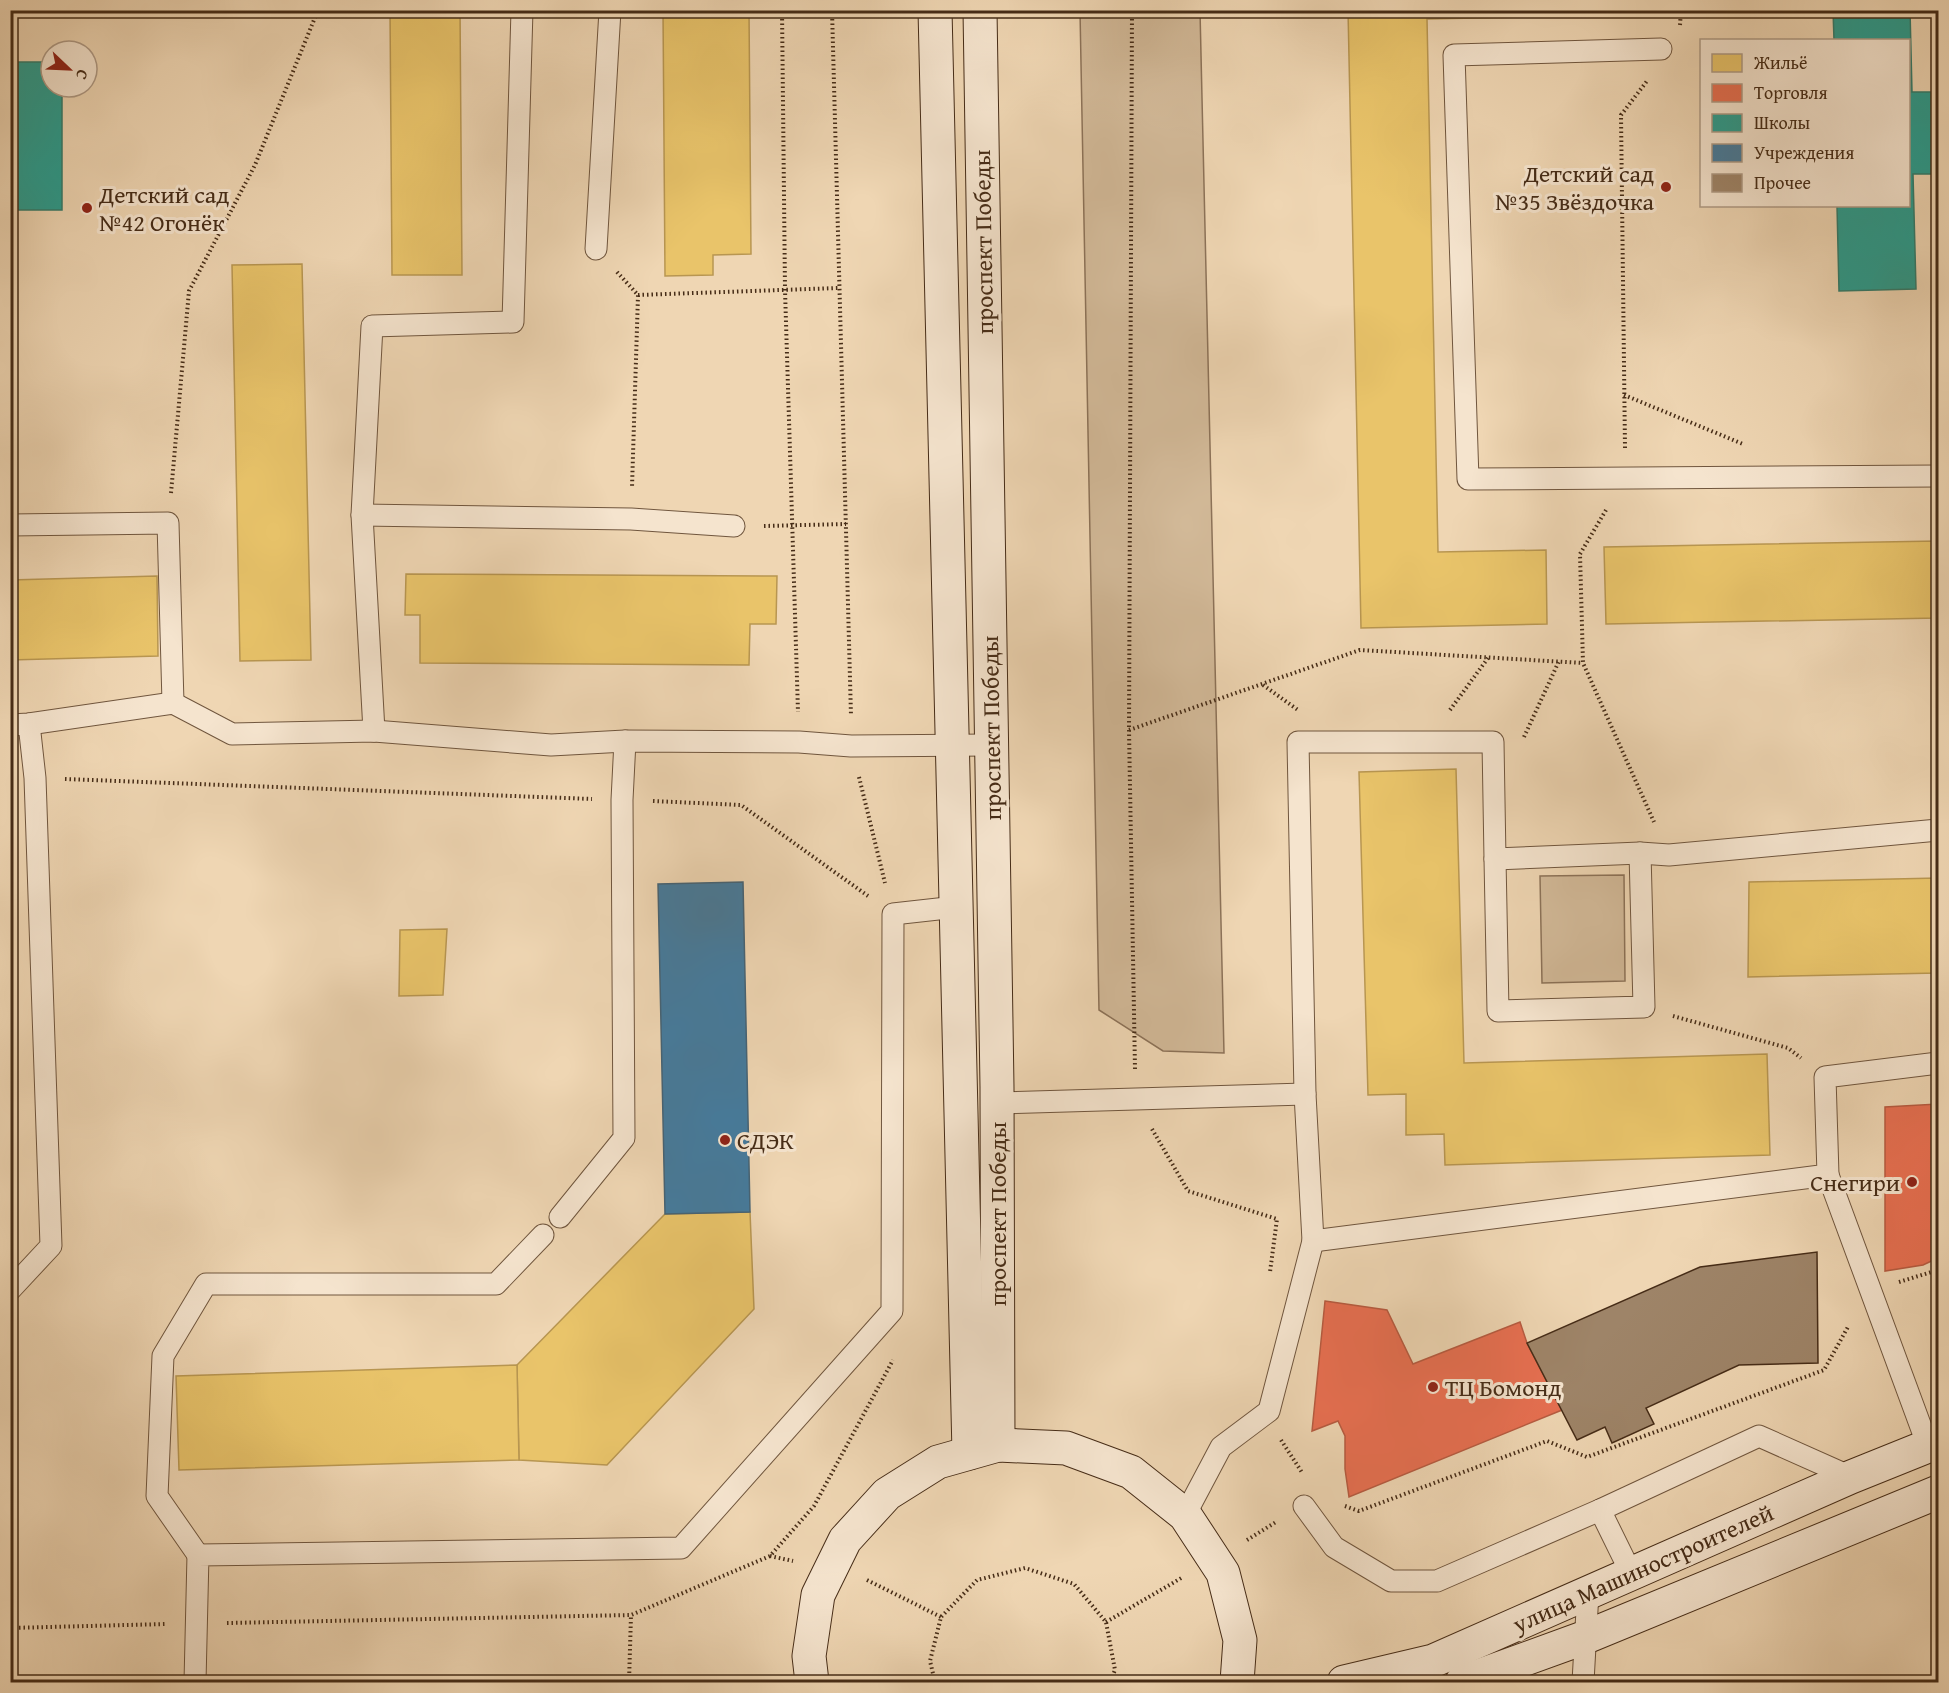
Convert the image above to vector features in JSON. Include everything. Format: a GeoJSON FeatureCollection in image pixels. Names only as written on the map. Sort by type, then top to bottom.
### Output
{"type":"FeatureCollection","features":[{"type":"Feature","properties":{"kind":"main road"},"geometry":{"type":"LineString","coordinates":[[935,10],[956,907],[983,1449]]}},
{"type":"Feature","properties":{"kind":"main road","name":"проспект Победы"},"geometry":{"type":"LineString","coordinates":[[980,10],[997,1103],[983,1449]]}},
{"type":"Feature","properties":{"kind":"main road","name":"улица Машиностроителей"},"geometry":{"type":"LineString","coordinates":[[1344,1683],[1433,1661],[1851,1477],[1933,1444]]}},
{"type":"Feature","properties":{"kind":"main road"},"geometry":{"type":"LineString","coordinates":[[812,1683],[809,1656],[818,1595],[845,1540],[886,1494],[938,1462],[983,1449],[1066,1448],[1131,1472],[1185,1515],[1223,1573],[1240,1640],[1237,1683]]}},
{"type":"Feature","properties":{"kind":"main road"},"geometry":{"type":"LineString","coordinates":[[1462,1683],[1586,1637],[1938,1492]]}},
{"type":"Feature","properties":{"kind":"lane"},"geometry":{"type":"LineString","coordinates":[[374,731],[362,515],[372,326],[513,322],[522,10]]}},
{"type":"Feature","properties":{"kind":"lane"},"geometry":{"type":"LineString","coordinates":[[596,249],[610,10]]}},
{"type":"Feature","properties":{"kind":"lane"},"geometry":{"type":"LineString","coordinates":[[1661,49],[1454,55],[1468,478],[1938,476]]}},
{"type":"Feature","properties":{"kind":"lane"},"geometry":{"type":"LineString","coordinates":[[362,515],[631,519],[734,526]]}},
{"type":"Feature","properties":{"kind":"lane"},"geometry":{"type":"LineString","coordinates":[[10,525],[168,522],[173,703]]}},
{"type":"Feature","properties":{"kind":"lane"},"geometry":{"type":"LineString","coordinates":[[10,1290],[51,1246],[35,778],[20,725],[173,703],[232,734],[374,731],[551,745],[625,741],[799,742],[851,746],[991,745]]}},
{"type":"Feature","properties":{"kind":"lane"},"geometry":{"type":"LineString","coordinates":[[560,1217],[624,1138],[622,800],[625,741]]}},
{"type":"Feature","properties":{"kind":"lane"},"geometry":{"type":"LineString","coordinates":[[1185,1515],[1221,1447],[1269,1411],[1313,1240],[1305,1094],[1298,742],[1493,742],[1498,1011],[1644,1007],[1641,853]]}},
{"type":"Feature","properties":{"kind":"lane"},"geometry":{"type":"LineString","coordinates":[[1495,858],[1641,853],[1669,855],[1938,830]]}},
{"type":"Feature","properties":{"kind":"lane"},"geometry":{"type":"LineString","coordinates":[[198,1555],[681,1548],[892,1311],[893,914],[956,907]]}},
{"type":"Feature","properties":{"kind":"lane"},"geometry":{"type":"LineString","coordinates":[[1933,1444],[1869,1291],[1828,1175],[1825,1077],[1938,1064]]}},
{"type":"Feature","properties":{"kind":"lane"},"geometry":{"type":"LineString","coordinates":[[997,1103],[1305,1094]]}},
{"type":"Feature","properties":{"kind":"lane"},"geometry":{"type":"LineString","coordinates":[[1313,1240],[1828,1175]]}},
{"type":"Feature","properties":{"kind":"lane"},"geometry":{"type":"LineString","coordinates":[[195,1683],[198,1555],[157,1496],[163,1356],[206,1284],[496,1284],[543,1235]]}},
{"type":"Feature","properties":{"kind":"lane"},"geometry":{"type":"LineString","coordinates":[[1304,1506],[1334,1546],[1391,1581],[1437,1581],[1600,1510],[1759,1436],[1851,1477]]}},
{"type":"Feature","properties":{"kind":"lane"},"geometry":{"type":"LineString","coordinates":[[1600,1510],[1631,1573]]}},
{"type":"Feature","properties":{"kind":"lane"},"geometry":{"type":"LineString","coordinates":[[1583,1683],[1588,1592]]}},
{"type":"Feature","properties":{"kind":"path"},"geometry":{"type":"LineString","coordinates":[[168,522],[189,291],[255,165],[318,10]]}},
{"type":"Feature","properties":{"kind":"path"},"geometry":{"type":"LineString","coordinates":[[782,10],[784,290],[799,742]]}},
{"type":"Feature","properties":{"kind":"path"},"geometry":{"type":"LineString","coordinates":[[832,10],[851,746],[893,914]]}},
{"type":"Feature","properties":{"kind":"path"},"geometry":{"type":"LineString","coordinates":[[1132,10],[1129,730],[1136,1100],[1188,1191],[1277,1220],[1269,1279]]}},
{"type":"Feature","properties":{"kind":"path"},"geometry":{"type":"LineString","coordinates":[[1680,30],[1681,10]]}},
{"type":"Feature","properties":{"kind":"path"},"geometry":{"type":"LineString","coordinates":[[1650,76],[1621,115],[1626,478],[1580,554],[1583,663],[1669,855]]}},
{"type":"Feature","properties":{"kind":"path"},"geometry":{"type":"LineString","coordinates":[[596,249],[638,295],[631,519]]}},
{"type":"Feature","properties":{"kind":"path"},"geometry":{"type":"LineString","coordinates":[[638,295],[838,288]]}},
{"type":"Feature","properties":{"kind":"path"},"geometry":{"type":"LineString","coordinates":[[1624,395],[1745,445]]}},
{"type":"Feature","properties":{"kind":"path"},"geometry":{"type":"LineString","coordinates":[[734,526],[846,524]]}},
{"type":"Feature","properties":{"kind":"path"},"geometry":{"type":"LineString","coordinates":[[1129,730],[1360,650],[1583,663]]}},
{"type":"Feature","properties":{"kind":"path"},"geometry":{"type":"LineString","coordinates":[[1426,742],[1489,657]]}},
{"type":"Feature","properties":{"kind":"path"},"geometry":{"type":"LineString","coordinates":[[1519,747],[1560,661]]}},
{"type":"Feature","properties":{"kind":"path"},"geometry":{"type":"LineString","coordinates":[[35,778],[741,805],[893,914]]}},
{"type":"Feature","properties":{"kind":"path"},"geometry":{"type":"LineString","coordinates":[[1673,1005],[1673,1017],[1788,1048],[1825,1077]]}},
{"type":"Feature","properties":{"kind":"path"},"geometry":{"type":"LineString","coordinates":[[1339,1504],[1359,1511],[1546,1441],[1587,1457],[1824,1370],[1869,1291],[1938,1270]]}},
{"type":"Feature","properties":{"kind":"path"},"geometry":{"type":"LineString","coordinates":[[1264,1414],[1306,1479]]}},
{"type":"Feature","properties":{"kind":"path"},"geometry":{"type":"LineString","coordinates":[[935,1683],[930,1661],[941,1617],[977,1580],[1025,1568],[1074,1584],[1106,1622],[1115,1670],[1110,1683]]}},
{"type":"Feature","properties":{"kind":"path"},"geometry":{"type":"LineString","coordinates":[[629,1683],[631,1615]]}},
{"type":"Feature","properties":{"kind":"shaded area"},"geometry":{"type":"Polygon","coordinates":[[[1080,11],[1200,11],[1224,1053],[1163,1051],[1099,1010],[1080,11]]]}},
{"type":"Feature","properties":{"kind":"shaded area"},"geometry":{"type":"Polygon","coordinates":[[[1624,875],[1625,981],[1542,983],[1540,876],[1624,875]]]}},
{"type":"Feature","properties":{"kind":"building: Жильё"},"geometry":{"type":"Polygon","coordinates":[[[390,10],[460,10],[462,275],[392,275],[390,10]]]}},
{"type":"Feature","properties":{"kind":"building: Жильё"},"geometry":{"type":"Polygon","coordinates":[[[663,10],[749,10],[751,254],[713,255],[713,275],[665,276],[663,10]]]}},
{"type":"Feature","properties":{"kind":"building: Жильё"},"geometry":{"type":"Polygon","coordinates":[[[1348,10],[1669,10],[1669,14],[1427,19],[1438,552],[1546,550],[1547,624],[1361,628],[1348,10]]]}},
{"type":"Feature","properties":{"kind":"building: Жильё"},"geometry":{"type":"Polygon","coordinates":[[[302,264],[311,660],[240,661],[232,265],[302,264]]]}},
{"type":"Feature","properties":{"kind":"building: Жильё"},"geometry":{"type":"Polygon","coordinates":[[[1938,541],[1938,618],[1606,624],[1604,547],[1938,541]]]}},
{"type":"Feature","properties":{"kind":"building: Жильё"},"geometry":{"type":"Polygon","coordinates":[[[406,574],[777,576],[776,624],[750,624],[749,665],[420,663],[420,615],[405,615],[406,574]]]}},
{"type":"Feature","properties":{"kind":"building: Жильё"},"geometry":{"type":"Polygon","coordinates":[[[157,576],[158,656],[10,660],[10,580],[157,576]]]}},
{"type":"Feature","properties":{"kind":"building: Жильё"},"geometry":{"type":"Polygon","coordinates":[[[1456,769],[1464,1063],[1767,1054],[1770,1155],[1445,1165],[1444,1134],[1406,1135],[1406,1094],[1368,1095],[1359,772],[1456,769]]]}},
{"type":"Feature","properties":{"kind":"building: Жильё"},"geometry":{"type":"Polygon","coordinates":[[[1938,878],[1938,973],[1748,977],[1749,882],[1938,878]]]}},
{"type":"Feature","properties":{"kind":"building: Жильё"},"geometry":{"type":"Polygon","coordinates":[[[447,929],[443,995],[399,996],[400,930],[447,929]]]}},
{"type":"Feature","properties":{"kind":"building: Жильё"},"geometry":{"type":"Polygon","coordinates":[[[750,1212],[754,1309],[607,1465],[519,1460],[517,1365],[665,1214],[750,1212]]]}},
{"type":"Feature","properties":{"kind":"building: Жильё"},"geometry":{"type":"Polygon","coordinates":[[[517,1365],[519,1460],[179,1470],[176,1376],[517,1365]]]}},
{"type":"Feature","properties":{"kind":"building: Торговля","name":"Снегири"},"geometry":{"type":"Polygon","coordinates":[[[1938,1104],[1938,1258],[1923,1265],[1885,1271],[1885,1107],[1938,1104]]]}},
{"type":"Feature","properties":{"kind":"building: Торговля","name":"ТЦ Бомонд"},"geometry":{"type":"Polygon","coordinates":[[[1325,1301],[1387,1310],[1413,1364],[1520,1322],[1527,1343],[1562,1410],[1349,1497],[1345,1469],[1345,1436],[1338,1421],[1312,1431],[1325,1301]]]}},
{"type":"Feature","properties":{"kind":"building: Школы"},"geometry":{"type":"Polygon","coordinates":[[[1833,10],[1910,10],[1912,92],[1931,92],[1933,174],[1913,174],[1916,289],[1839,291],[1837,207],[1910,207],[1910,39],[1834,39],[1833,10]]]}},
{"type":"Feature","properties":{"kind":"building: Школы"},"geometry":{"type":"Polygon","coordinates":[[[10,62],[39,62],[39,99],[62,99],[62,210],[10,210],[10,62]]]}},
{"type":"Feature","properties":{"kind":"building: Учреждения"},"geometry":{"type":"Polygon","coordinates":[[[743,882],[750,1212],[665,1214],[658,884],[743,882]]]}},
{"type":"Feature","properties":{"kind":"building: Прочее"},"geometry":{"type":"Polygon","coordinates":[[[1817,1252],[1818,1363],[1739,1365],[1646,1408],[1654,1424],[1612,1443],[1605,1427],[1577,1440],[1527,1343],[1700,1267],[1817,1252]]]}},
{"type":"Feature","properties":{"kind":"place","name":"Детский сад №35 Звёздочка"},"geometry":{"type":"Point","coordinates":[1666,187]}},
{"type":"Feature","properties":{"kind":"place","name":"Детский сад №42 Огонёк"},"geometry":{"type":"Point","coordinates":[87,208]}},
{"type":"Feature","properties":{"kind":"place","name":"СДЭК"},"geometry":{"type":"Point","coordinates":[725,1140]}},
{"type":"Feature","properties":{"kind":"place","name":"Снегири"},"geometry":{"type":"Point","coordinates":[1912,1182]}},
{"type":"Feature","properties":{"kind":"place","name":"ТЦ Бомонд"},"geometry":{"type":"Point","coordinates":[1433,1387]}}]}
